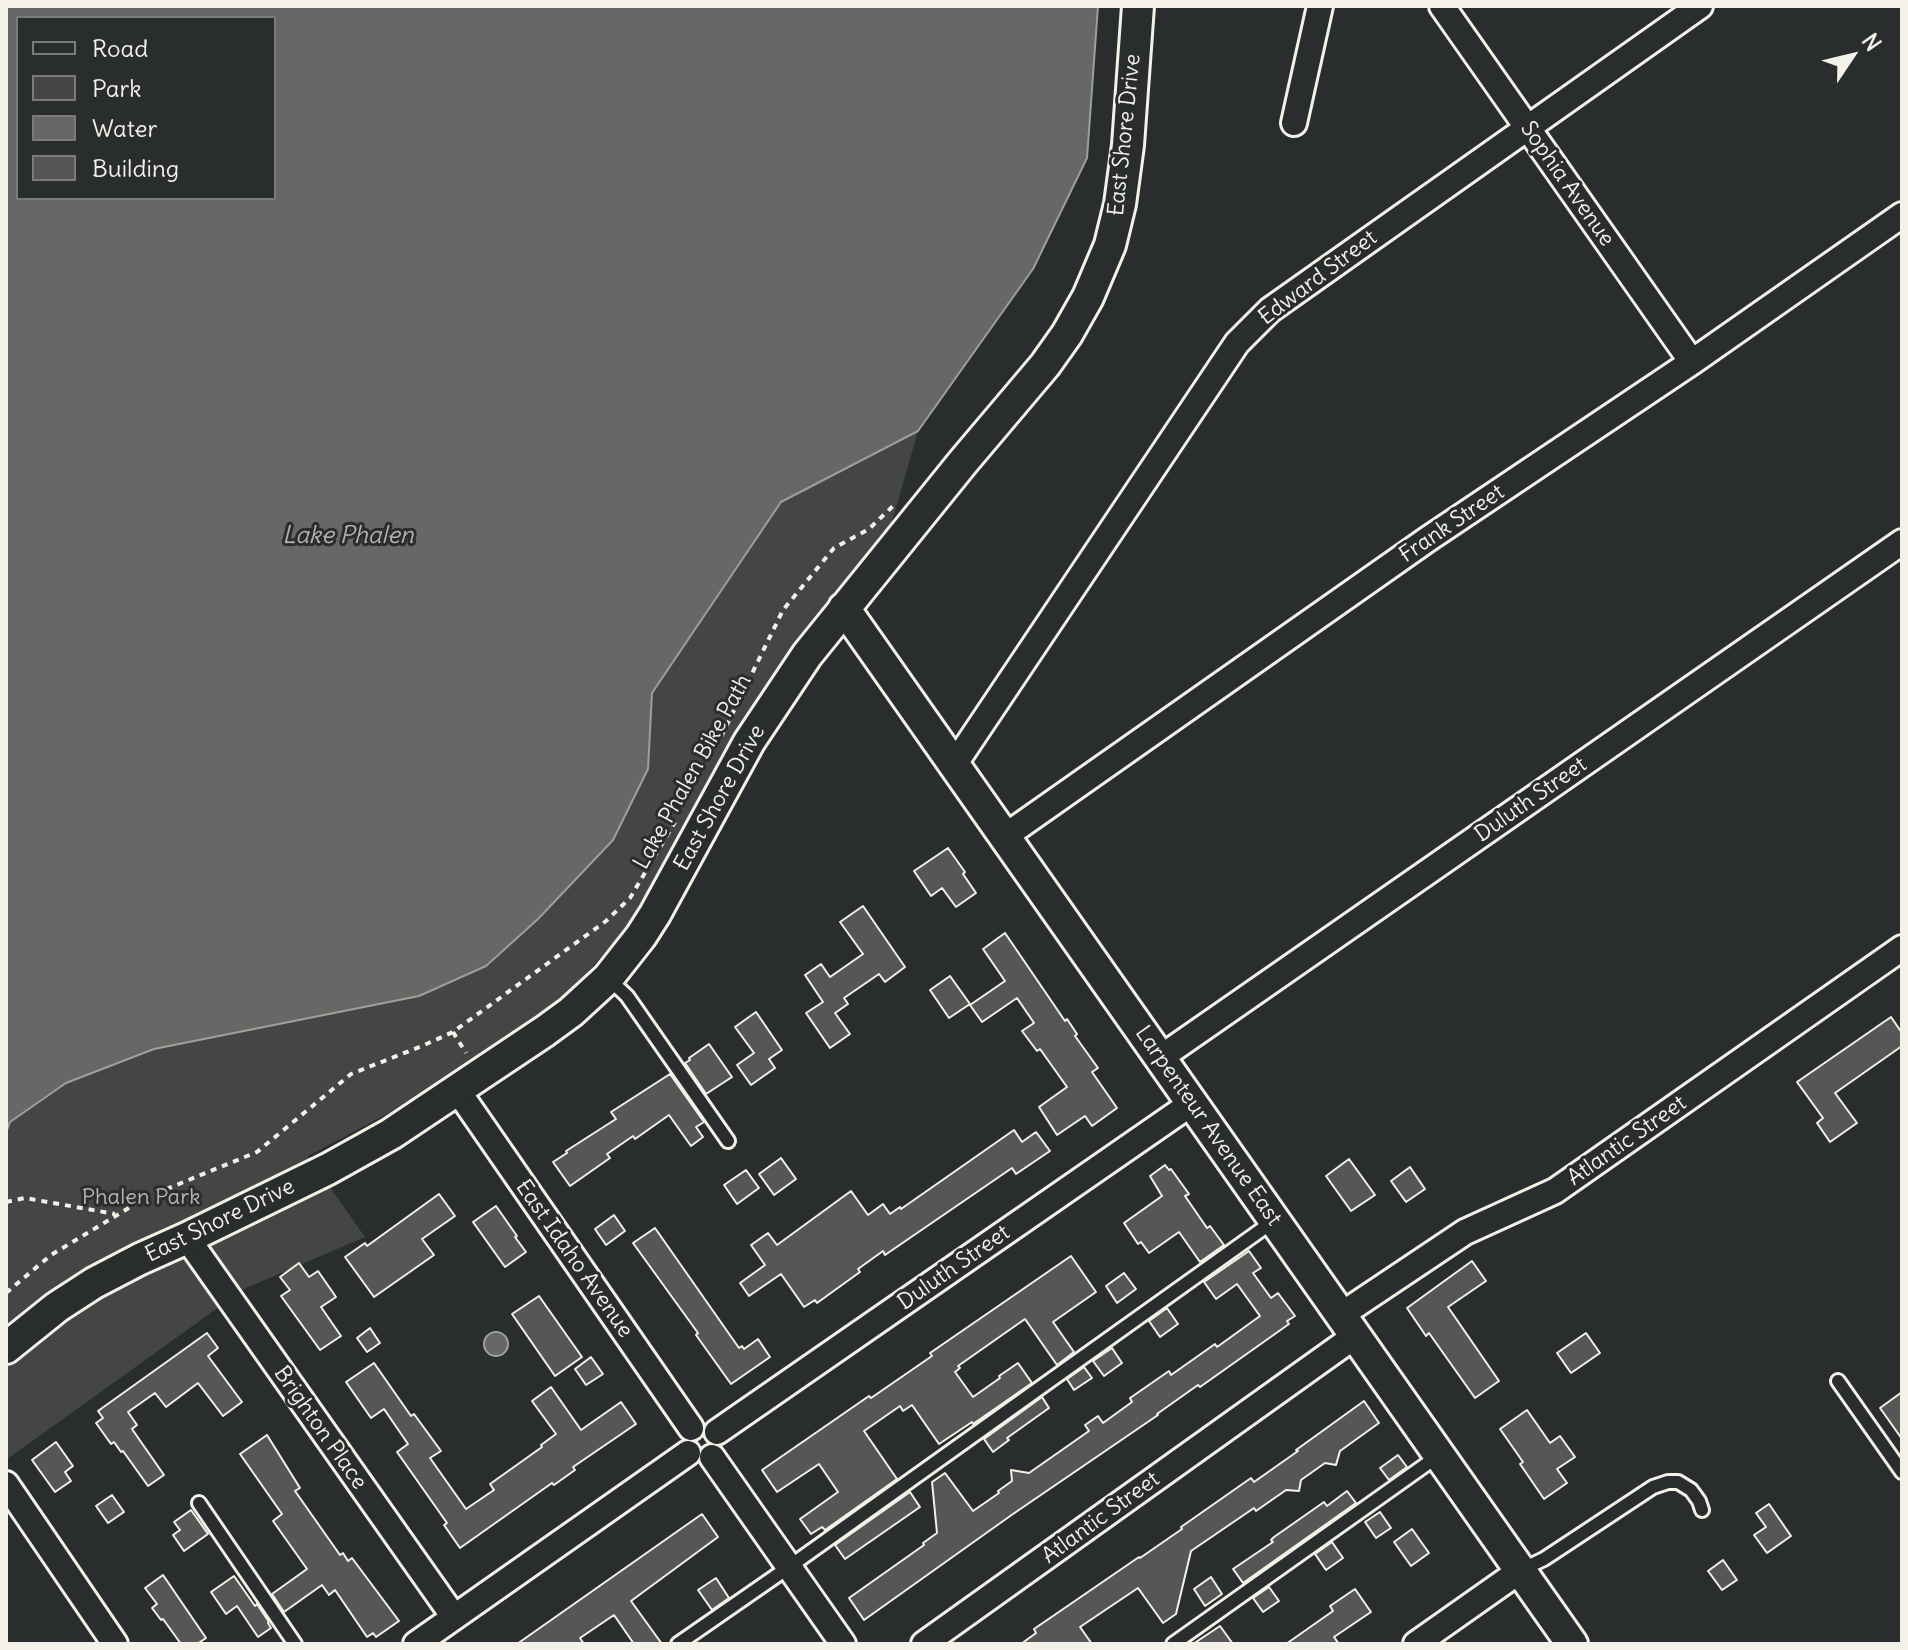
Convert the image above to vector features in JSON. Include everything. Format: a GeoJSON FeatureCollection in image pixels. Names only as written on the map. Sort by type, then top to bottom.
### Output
{"type":"FeatureCollection","features":[{"type":"Feature","properties":{"kind":"street","name":"East Shore Drive"},"geometry":{"type":"LineString","coordinates":[[6,1348],[57,1307],[94,1283],[362,1151],[458,1091],[571,1012],[608,978],[655,914],[749,742],[807,655],[1045,365],[1088,297],[1110,245],[1120,204],[1128,145],[1138,6]]}},
{"type":"Feature","properties":{"kind":"street"},"geometry":{"type":"LineString","coordinates":[[1294,123],[1320,6]]}},
{"type":"Feature","properties":{"kind":"street","name":"Sophia Avenue"},"geometry":{"type":"LineString","coordinates":[[1442,6],[1692,362]]}},
{"type":"Feature","properties":{"kind":"street","name":"Edward Street"},"geometry":{"type":"LineString","coordinates":[[954,765],[1237,343],[1270,310],[1700,6]]}},
{"type":"Feature","properties":{"kind":"street","name":"Frank Street"},"geometry":{"type":"LineString","coordinates":[[1004,837],[1428,539],[1692,362],[1902,215]]}},
{"type":"Feature","properties":{"kind":"street","name":"Duluth Street"},"geometry":{"type":"LineString","coordinates":[[1160,1058],[1902,542]]}},
{"type":"Feature","properties":{"kind":"street","name":"Larpenteur Avenue East"},"geometry":{"type":"LineString","coordinates":[[844,608],[1572,1644]]}},
{"type":"Feature","properties":{"kind":"street","name":"Atlantic Street"},"geometry":{"type":"LineString","coordinates":[[924,1644],[1348,1326],[1465,1232],[1555,1191],[1902,948]]}},
{"type":"Feature","properties":{"kind":"street","name":"East Idaho Avenue"},"geometry":{"type":"LineString","coordinates":[[458,1091],[691,1428]]}},
{"type":"Feature","properties":{"kind":"street","name":"Duluth Street"},"geometry":{"type":"LineString","coordinates":[[717,1432],[1192,1103]]}},
{"type":"Feature","properties":{"kind":"street","name":"Brighton Place"},"geometry":{"type":"LineString","coordinates":[[187,1238],[454,1617]]}},
{"type":"Feature","properties":{"kind":"street"},"geometry":{"type":"LineString","coordinates":[[416,1644],[700,1455],[718,1448],[717,1432],[702,1424],[691,1428],[685,1437],[685,1448],[700,1455],[789,1567],[843,1644]]}},
{"type":"Feature","properties":{"kind":"street"},"geometry":{"type":"LineString","coordinates":[[6,1484],[115,1644]]}},
{"type":"Feature","properties":{"kind":"street"},"geometry":{"type":"LineString","coordinates":[[1416,1644],[1521,1570]]}},
{"type":"Feature","properties":{"kind":"lane"},"geometry":{"type":"LineString","coordinates":[[608,978],[627,996],[728,1141]]}},
{"type":"Feature","properties":{"kind":"lane"},"geometry":{"type":"LineString","coordinates":[[678,1644],[1275,1220]]}},
{"type":"Feature","properties":{"kind":"lane"},"geometry":{"type":"LineString","coordinates":[[1838,1381],[1902,1472]]}},
{"type":"Feature","properties":{"kind":"lane"},"geometry":{"type":"LineString","coordinates":[[1173,1644],[1440,1455]]}},
{"type":"Feature","properties":{"kind":"lane"},"geometry":{"type":"LineString","coordinates":[[1521,1570],[1544,1559],[1653,1487],[1668,1482],[1678,1482],[1691,1490],[1702,1510]]}},
{"type":"Feature","properties":{"kind":"lane"},"geometry":{"type":"LineString","coordinates":[[199,1503],[295,1644]]}},
{"type":"Feature","properties":{"kind":"path"},"geometry":{"type":"LineString","coordinates":[[718,744],[783,610],[834,548],[869,529],[902,500],[885,522]]}},
{"type":"Feature","properties":{"kind":"path","name":"Lake Phalen Bike Path"},"geometry":{"type":"LineString","coordinates":[[453,1032],[606,921],[630,898],[677,824],[673,838]]}},
{"type":"Feature","properties":{"kind":"path"},"geometry":{"type":"LineString","coordinates":[[6,1293],[51,1255],[147,1197],[257,1152],[351,1074],[453,1032],[468,1055]]}},
{"type":"Feature","properties":{"kind":"path"},"geometry":{"type":"LineString","coordinates":[[6,1202],[25,1198],[117,1215]]}},
{"type":"Feature","properties":{"kind":"green space","name":"Phalen Park"},"geometry":{"type":"Polygon","coordinates":[[[918,431],[864,620],[742,730],[642,915],[517,1045],[308,1156],[365,1237],[244,1289],[6,1460],[6,1133],[10,1122],[66,1083],[154,1049],[419,996],[648,769],[652,693],[781,502],[918,431]]]}},
{"type":"Feature","properties":{"kind":"water","name":"Lake Phalen"},"geometry":{"type":"Polygon","coordinates":[[[6,6],[1098,6],[1087,158],[1033,269],[918,431],[781,502],[652,693],[648,769],[613,840],[538,919],[486,966],[419,996],[154,1049],[66,1083],[10,1122],[6,1133],[6,6]]]}},
{"type":"Feature","properties":{"kind":"water"},"geometry":{"type":"Polygon","coordinates":[[[496,1332],[505,1335],[508,1344],[505,1353],[496,1356],[487,1353],[484,1344],[487,1335],[496,1332]]]}},
{"type":"Feature","properties":{"kind":"building"},"geometry":{"type":"Polygon","coordinates":[[[948,848],[976,893],[956,907],[942,888],[931,896],[914,871],[948,848]]]}},
{"type":"Feature","properties":{"kind":"building"},"geometry":{"type":"Polygon","coordinates":[[[863,906],[905,967],[885,982],[879,974],[844,998],[848,1004],[835,1013],[850,1034],[830,1048],[806,1013],[823,1002],[805,975],[821,964],[830,977],[863,954],[840,922],[863,906]]]}},
{"type":"Feature","properties":{"kind":"building"},"geometry":{"type":"Polygon","coordinates":[[[1005,933],[1077,1034],[1075,1036],[1098,1068],[1092,1072],[1117,1108],[1092,1126],[1085,1116],[1057,1135],[1039,1107],[1067,1087],[1040,1049],[1037,1051],[1022,1031],[1034,1023],[1017,998],[982,1022],[970,1005],[1005,981],[983,949],[1005,933]]]}},
{"type":"Feature","properties":{"kind":"building"},"geometry":{"type":"Polygon","coordinates":[[[950,976],[970,1004],[949,1018],[930,990],[950,976]]]}},
{"type":"Feature","properties":{"kind":"building"},"geometry":{"type":"Polygon","coordinates":[[[756,1012],[782,1050],[769,1059],[775,1068],[751,1085],[737,1065],[754,1053],[735,1027],[756,1012]]]}},
{"type":"Feature","properties":{"kind":"building"},"geometry":{"type":"Polygon","coordinates":[[[1891,1017],[1902,1033],[1902,1046],[1835,1093],[1857,1123],[1830,1142],[1817,1123],[1823,1118],[1797,1082],[1891,1017]]]}},
{"type":"Feature","properties":{"kind":"building"},"geometry":{"type":"Polygon","coordinates":[[[709,1044],[732,1077],[706,1094],[685,1063],[709,1044]]]}},
{"type":"Feature","properties":{"kind":"building"},"geometry":{"type":"Polygon","coordinates":[[[670,1074],[704,1122],[696,1127],[703,1137],[691,1146],[669,1115],[607,1154],[610,1158],[570,1186],[553,1162],[616,1119],[611,1112],[670,1074]]]}},
{"type":"Feature","properties":{"kind":"building"},"geometry":{"type":"Polygon","coordinates":[[[1014,1130],[1022,1142],[1036,1132],[1050,1151],[1016,1174],[1012,1168],[885,1255],[883,1251],[817,1303],[815,1300],[804,1307],[781,1274],[749,1296],[740,1283],[765,1265],[751,1245],[768,1233],[777,1245],[851,1191],[868,1215],[883,1204],[890,1214],[1014,1130]]]}},
{"type":"Feature","properties":{"kind":"building"},"geometry":{"type":"Polygon","coordinates":[[[781,1158],[796,1179],[774,1195],[759,1174],[781,1158]]]}},
{"type":"Feature","properties":{"kind":"building"},"geometry":{"type":"Polygon","coordinates":[[[1349,1159],[1375,1195],[1351,1211],[1326,1176],[1349,1159]]]}},
{"type":"Feature","properties":{"kind":"building"},"geometry":{"type":"Polygon","coordinates":[[[1165,1165],[1189,1194],[1185,1196],[1207,1228],[1210,1226],[1224,1245],[1200,1262],[1179,1232],[1149,1253],[1141,1242],[1138,1244],[1124,1223],[1162,1196],[1150,1176],[1165,1165]]]}},
{"type":"Feature","properties":{"kind":"building"},"geometry":{"type":"Polygon","coordinates":[[[1410,1167],[1425,1189],[1406,1202],[1391,1181],[1410,1167]]]}},
{"type":"Feature","properties":{"kind":"building"},"geometry":{"type":"Polygon","coordinates":[[[746,1170],[759,1188],[737,1204],[724,1185],[746,1170]]]}},
{"type":"Feature","properties":{"kind":"building"},"geometry":{"type":"Polygon","coordinates":[[[439,1194],[455,1216],[422,1239],[434,1255],[374,1297],[345,1257],[365,1243],[367,1246],[439,1194]]]}},
{"type":"Feature","properties":{"kind":"building"},"geometry":{"type":"Polygon","coordinates":[[[496,1206],[526,1252],[505,1267],[473,1222],[496,1206]]]}},
{"type":"Feature","properties":{"kind":"building"},"geometry":{"type":"Polygon","coordinates":[[[614,1215],[625,1231],[606,1245],[595,1229],[614,1215]]]}},
{"type":"Feature","properties":{"kind":"building"},"geometry":{"type":"Polygon","coordinates":[[[655,1228],[739,1348],[742,1346],[744,1349],[758,1339],[770,1357],[731,1384],[633,1243],[655,1228]]]}},
{"type":"Feature","properties":{"kind":"building"},"geometry":{"type":"Polygon","coordinates":[[[1249,1251],[1261,1268],[1253,1273],[1271,1298],[1278,1293],[1295,1316],[1287,1321],[1289,1324],[864,1620],[849,1598],[937,1533],[932,1482],[945,1473],[973,1511],[1012,1481],[1011,1470],[1029,1473],[1089,1431],[1085,1425],[1098,1416],[1103,1423],[1132,1402],[1130,1398],[1169,1371],[1171,1375],[1260,1316],[1237,1284],[1216,1299],[1204,1282],[1249,1251]]]}},
{"type":"Feature","properties":{"kind":"building"},"geometry":{"type":"Polygon","coordinates":[[[1071,1256],[1096,1292],[1053,1322],[1074,1352],[1057,1365],[1025,1319],[958,1366],[960,1368],[955,1372],[973,1397],[1018,1363],[1032,1383],[939,1444],[912,1405],[903,1411],[900,1406],[864,1431],[897,1479],[825,1530],[822,1527],[811,1534],[800,1519],[838,1492],[819,1464],[777,1492],[762,1470],[932,1356],[930,1353],[1071,1256]]]}},
{"type":"Feature","properties":{"kind":"building"},"geometry":{"type":"Polygon","coordinates":[[[1472,1261],[1486,1281],[1448,1307],[1499,1381],[1475,1398],[1429,1333],[1426,1336],[1407,1308],[1472,1261]]]}},
{"type":"Feature","properties":{"kind":"building"},"geometry":{"type":"Polygon","coordinates":[[[299,1263],[309,1277],[318,1271],[336,1297],[321,1307],[341,1336],[320,1350],[281,1296],[290,1290],[280,1277],[299,1263]]]}},
{"type":"Feature","properties":{"kind":"building"},"geometry":{"type":"Polygon","coordinates":[[[1124,1273],[1136,1289],[1117,1303],[1106,1286],[1124,1273]]]}},
{"type":"Feature","properties":{"kind":"building"},"geometry":{"type":"Polygon","coordinates":[[[539,1296],[582,1357],[555,1376],[512,1314],[539,1296]]]}},
{"type":"Feature","properties":{"kind":"building"},"geometry":{"type":"Polygon","coordinates":[[[1167,1308],[1178,1324],[1160,1337],[1149,1321],[1167,1308]]]}},
{"type":"Feature","properties":{"kind":"building"},"geometry":{"type":"Polygon","coordinates":[[[370,1328],[380,1343],[367,1352],[357,1338],[370,1328]]]}},
{"type":"Feature","properties":{"kind":"building"},"geometry":{"type":"Polygon","coordinates":[[[207,1333],[218,1348],[208,1356],[242,1402],[223,1416],[198,1383],[166,1407],[155,1393],[128,1412],[137,1425],[132,1429],[164,1475],[148,1486],[123,1451],[114,1442],[111,1444],[96,1423],[103,1418],[98,1411],[207,1333]]]}},
{"type":"Feature","properties":{"kind":"building"},"geometry":{"type":"Polygon","coordinates":[[[1586,1333],[1600,1353],[1571,1373],[1557,1353],[1586,1333]]]}},
{"type":"Feature","properties":{"kind":"building"},"geometry":{"type":"Polygon","coordinates":[[[1112,1348],[1122,1363],[1104,1376],[1093,1361],[1112,1348]]]}},
{"type":"Feature","properties":{"kind":"building"},"geometry":{"type":"Polygon","coordinates":[[[591,1357],[603,1374],[586,1385],[575,1369],[591,1357]]]}},
{"type":"Feature","properties":{"kind":"building"},"geometry":{"type":"Polygon","coordinates":[[[374,1363],[411,1416],[414,1414],[441,1451],[430,1458],[466,1509],[494,1490],[490,1484],[556,1434],[532,1401],[551,1387],[581,1430],[621,1402],[636,1424],[573,1467],[575,1470],[554,1485],[552,1483],[460,1548],[444,1525],[447,1523],[397,1452],[408,1444],[384,1409],[371,1418],[346,1382],[374,1363]]]}},
{"type":"Feature","properties":{"kind":"building"},"geometry":{"type":"Polygon","coordinates":[[[1084,1367],[1092,1378],[1074,1390],[1067,1379],[1084,1367]]]}},
{"type":"Feature","properties":{"kind":"building"},"geometry":{"type":"Polygon","coordinates":[[[1902,1392],[1902,1439],[1880,1408],[1902,1392]]]}},
{"type":"Feature","properties":{"kind":"building"},"geometry":{"type":"Polygon","coordinates":[[[1042,1397],[1049,1408],[993,1452],[984,1439],[1042,1397]]]}},
{"type":"Feature","properties":{"kind":"building"},"geometry":{"type":"Polygon","coordinates":[[[1364,1401],[1379,1423],[1340,1451],[1336,1465],[1325,1463],[1301,1480],[1299,1491],[1286,1490],[1191,1551],[1176,1614],[1163,1623],[1138,1588],[1080,1627],[1092,1644],[1021,1644],[1036,1633],[1034,1629],[1182,1529],[1251,1478],[1254,1482],[1364,1401]]]}},
{"type":"Feature","properties":{"kind":"building"},"geometry":{"type":"Polygon","coordinates":[[[1527,1410],[1550,1443],[1560,1436],[1575,1457],[1557,1469],[1567,1483],[1544,1499],[1500,1429],[1527,1410]]]}},
{"type":"Feature","properties":{"kind":"building"},"geometry":{"type":"Polygon","coordinates":[[[267,1435],[300,1488],[295,1491],[340,1555],[343,1553],[348,1561],[352,1558],[399,1621],[376,1637],[373,1633],[367,1637],[335,1590],[329,1595],[322,1585],[284,1612],[272,1594],[307,1569],[273,1521],[282,1514],[240,1454],[267,1435]]]}},
{"type":"Feature","properties":{"kind":"building"},"geometry":{"type":"Polygon","coordinates":[[[56,1442],[73,1466],[65,1472],[71,1481],[55,1492],[32,1460],[56,1442]]]}},
{"type":"Feature","properties":{"kind":"building"},"geometry":{"type":"Polygon","coordinates":[[[1398,1455],[1407,1467],[1389,1480],[1380,1468],[1398,1455]]]}},
{"type":"Feature","properties":{"kind":"building"},"geometry":{"type":"Polygon","coordinates":[[[1347,1491],[1356,1503],[1243,1583],[1233,1569],[1324,1502],[1327,1506],[1347,1491]]]}},
{"type":"Feature","properties":{"kind":"building"},"geometry":{"type":"Polygon","coordinates":[[[910,1492],[920,1507],[845,1559],[835,1545],[910,1492]]]}},
{"type":"Feature","properties":{"kind":"building"},"geometry":{"type":"Polygon","coordinates":[[[112,1495],[124,1512],[108,1523],[96,1506],[112,1495]]]}},
{"type":"Feature","properties":{"kind":"building"},"geometry":{"type":"Polygon","coordinates":[[[1769,1504],[1791,1536],[1767,1553],[1754,1535],[1766,1527],[1756,1513],[1769,1504]]]}},
{"type":"Feature","properties":{"kind":"building"},"geometry":{"type":"Polygon","coordinates":[[[191,1510],[208,1534],[184,1551],[173,1535],[180,1530],[174,1522],[191,1510]]]}},
{"type":"Feature","properties":{"kind":"building"},"geometry":{"type":"Polygon","coordinates":[[[1380,1512],[1391,1528],[1376,1538],[1365,1522],[1380,1512]]]}},
{"type":"Feature","properties":{"kind":"building"},"geometry":{"type":"Polygon","coordinates":[[[702,1514],[718,1537],[631,1601],[662,1644],[634,1644],[614,1615],[580,1638],[584,1644],[517,1644],[702,1514]]]}},
{"type":"Feature","properties":{"kind":"building"},"geometry":{"type":"Polygon","coordinates":[[[1412,1529],[1429,1553],[1411,1566],[1394,1542],[1412,1529]]]}},
{"type":"Feature","properties":{"kind":"building"},"geometry":{"type":"Polygon","coordinates":[[[1332,1542],[1343,1558],[1326,1570],[1315,1554],[1332,1542]]]}},
{"type":"Feature","properties":{"kind":"building"},"geometry":{"type":"Polygon","coordinates":[[[1723,1560],[1737,1580],[1722,1590],[1708,1571],[1723,1560]]]}},
{"type":"Feature","properties":{"kind":"building"},"geometry":{"type":"Polygon","coordinates":[[[163,1575],[206,1638],[197,1644],[181,1644],[152,1608],[157,1604],[145,1588],[163,1575]]]}},
{"type":"Feature","properties":{"kind":"building"},"geometry":{"type":"Polygon","coordinates":[[[234,1576],[269,1622],[271,1628],[258,1637],[237,1606],[226,1614],[211,1592],[234,1576]]]}},
{"type":"Feature","properties":{"kind":"building"},"geometry":{"type":"Polygon","coordinates":[[[1211,1577],[1222,1594],[1205,1606],[1194,1589],[1211,1577]]]}},
{"type":"Feature","properties":{"kind":"building"},"geometry":{"type":"Polygon","coordinates":[[[716,1578],[729,1598],[712,1610],[698,1590],[716,1578]]]}},
{"type":"Feature","properties":{"kind":"building"},"geometry":{"type":"Polygon","coordinates":[[[1269,1587],[1279,1601],[1263,1612],[1253,1598],[1269,1587]]]}},
{"type":"Feature","properties":{"kind":"building"},"geometry":{"type":"Polygon","coordinates":[[[1355,1589],[1371,1612],[1334,1637],[1339,1644],[1286,1644],[1333,1611],[1330,1606],[1355,1589]]]}},
{"type":"Feature","properties":{"kind":"building"},"geometry":{"type":"Polygon","coordinates":[[[1220,1626],[1233,1644],[1193,1644],[1220,1626]]]}}]}
